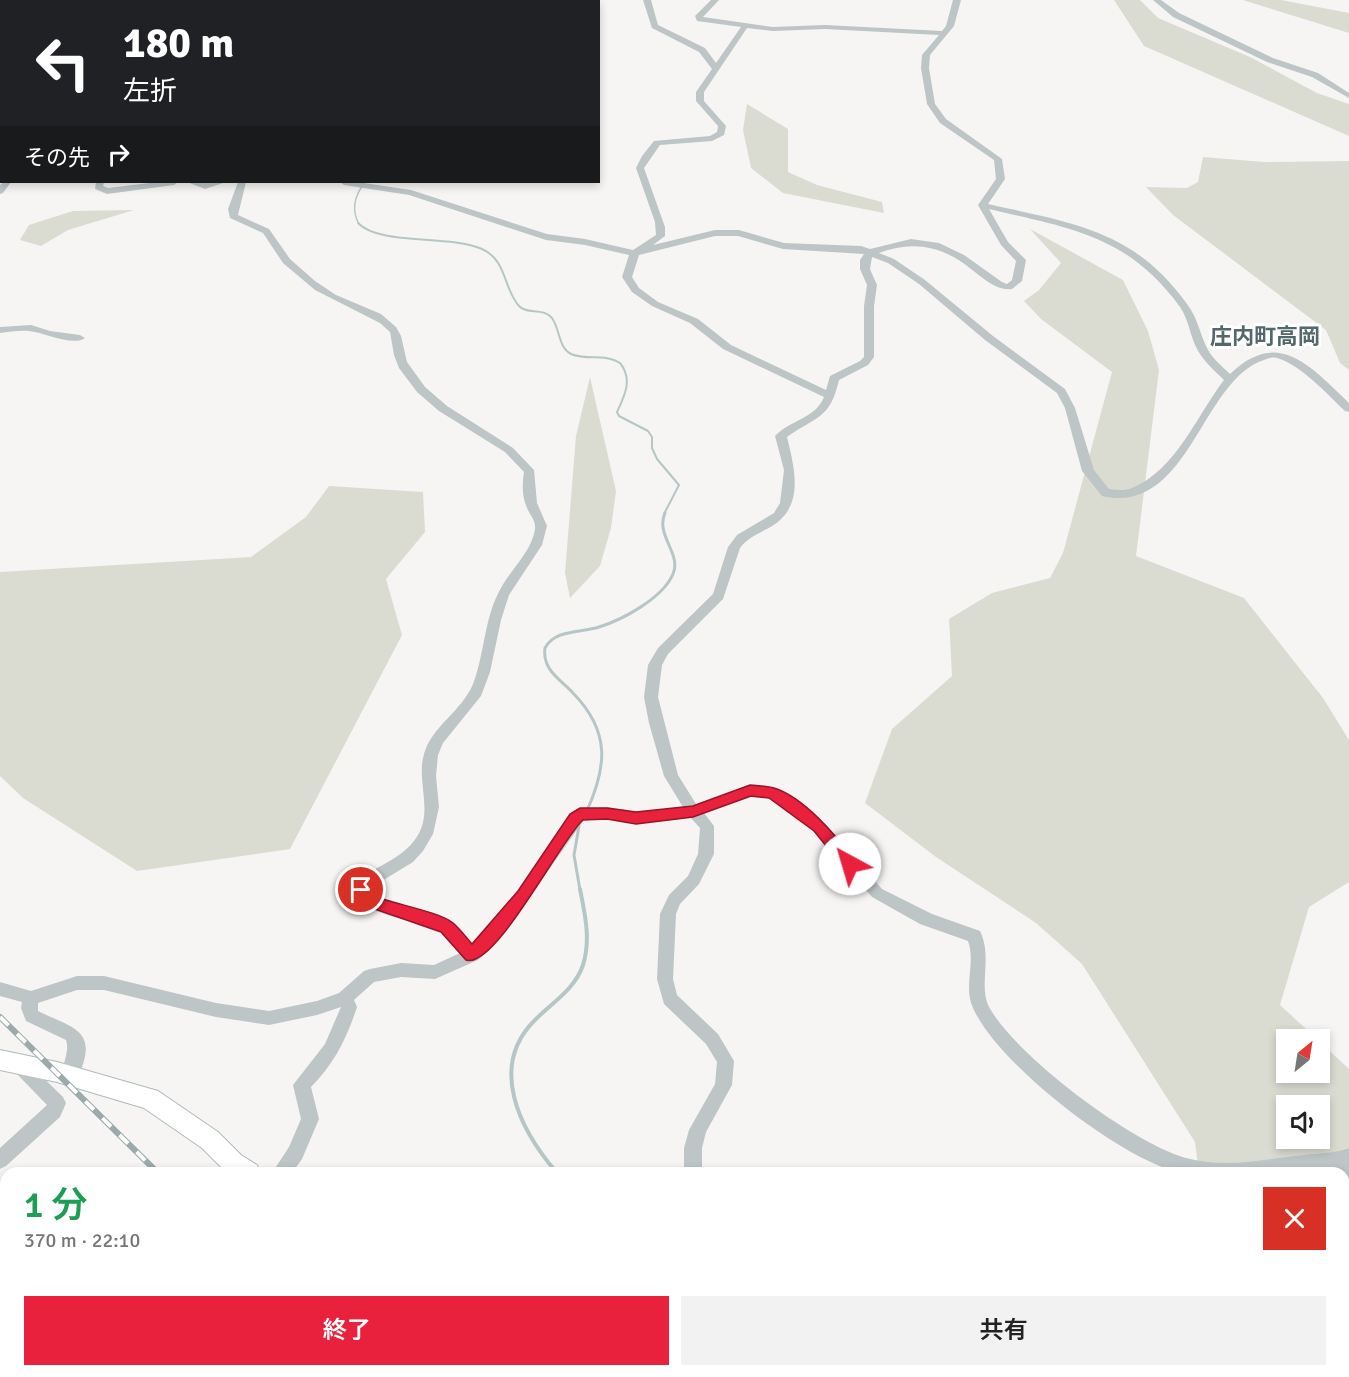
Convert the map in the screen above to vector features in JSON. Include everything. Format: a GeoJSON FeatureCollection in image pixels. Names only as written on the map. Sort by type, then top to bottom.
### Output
{"type":"FeatureCollection","features":[{"type":"Feature","properties":{"kind":"main road"},"geometry":{"type":"LineString","coordinates":[[9,1062],[70,1076],[150,1099],[210,1140],[239,1167]]}},
{"type":"Feature","properties":{"kind":"street"},"geometry":{"type":"LineString","coordinates":[[647,0],[646,3],[655,26],[702,50],[717,69]]}},
{"type":"Feature","properties":{"kind":"street"},"geometry":{"type":"LineString","coordinates":[[715,0],[699,16],[700,19],[773,29],[825,27],[943,33]]}},
{"type":"Feature","properties":{"kind":"street"},"geometry":{"type":"LineString","coordinates":[[957,0],[954,17],[926,55],[925,68],[931,104],[948,126],[998,159],[1002,176],[999,184],[982,205]]}},
{"type":"Feature","properties":{"kind":"street"},"geometry":{"type":"LineString","coordinates":[[1157,0],[1176,15],[1270,60],[1327,81],[1349,96]]}},
{"type":"Feature","properties":{"kind":"street"},"geometry":{"type":"LineString","coordinates":[[745,26],[700,92],[700,101],[722,126],[722,133],[712,138],[657,143],[640,168],[650,202],[658,215],[661,231],[660,236],[635,253],[627,277],[634,290],[655,304],[694,321],[727,347],[830,396]]}},
{"type":"Feature","properties":{"kind":"street"},"geometry":{"type":"LineString","coordinates":[[100,183],[98,187],[107,190],[166,183]]}},
{"type":"Feature","properties":{"kind":"street"},"geometry":{"type":"LineString","coordinates":[[194,183],[205,186],[218,183]]}},
{"type":"Feature","properties":{"kind":"street"},"geometry":{"type":"LineString","coordinates":[[242,183],[233,209],[233,216],[238,221],[264,230],[301,276],[333,297],[378,317],[391,326],[396,333],[399,355],[403,364],[420,390],[445,410],[497,441],[522,461],[530,471],[528,491],[542,526],[536,543],[501,598],[491,630],[482,678],[473,697],[434,747],[430,768],[433,807],[429,827],[416,850],[402,863],[367,880],[361,890],[366,900],[390,910],[434,920],[447,927],[472,955]]}},
{"type":"Feature","properties":{"kind":"street"},"geometry":{"type":"LineString","coordinates":[[350,183],[411,193],[546,237],[585,242],[635,253],[715,233],[739,233],[783,246],[861,249],[891,261],[922,282],[989,338],[1061,391],[1070,408],[1088,471],[1106,493],[1134,492],[1149,484],[1181,451],[1229,379],[1252,360],[1270,354],[1298,365],[1349,409]]}},
{"type":"Feature","properties":{"kind":"street"},"geometry":{"type":"LineString","coordinates":[[693,1167],[693,1148],[698,1130],[723,1085],[726,1061],[712,1039],[670,999],[665,979],[668,914],[674,900],[694,880],[706,854],[706,826],[693,812],[671,776],[651,697],[655,665],[663,651],[719,596],[734,547],[741,538],[778,516],[786,502],[790,470],[781,436],[818,416],[827,406],[834,378],[864,363],[869,357],[869,306],[872,285],[865,269],[865,260],[869,253],[911,241],[934,243],[969,262],[998,286],[1013,286],[1017,281],[1021,260],[1004,243],[982,205]]}},
{"type":"Feature","properties":{"kind":"street"},"geometry":{"type":"LineString","coordinates":[[982,205],[1086,232],[1130,251],[1150,266],[1174,292],[1191,315],[1207,358],[1229,379]]}},
{"type":"Feature","properties":{"kind":"street"},"geometry":{"type":"LineString","coordinates":[[0,330],[32,328],[49,334],[80,338]]}},
{"type":"Feature","properties":{"kind":"street"},"geometry":{"type":"LineString","coordinates":[[0,989],[31,998],[71,985],[104,983],[216,1010],[269,1018],[317,1008],[345,998],[370,976],[401,970],[435,972],[472,955],[485,943],[528,890],[575,818],[580,814],[607,813],[636,818],[693,812],[750,791],[772,793],[819,827],[877,893],[926,919],[974,936],[980,947],[978,1000],[995,1029],[1032,1066],[1084,1110],[1130,1142],[1174,1163],[1194,1167]]}},
{"type":"Feature","properties":{"kind":"street"},"geometry":{"type":"LineString","coordinates":[[31,998],[29,1008],[32,1016],[72,1034],[77,1039],[78,1048],[70,1076]]}},
{"type":"Feature","properties":{"kind":"street"},"geometry":{"type":"LineString","coordinates":[[286,1167],[296,1153],[310,1119],[302,1085],[322,1065],[338,1041],[349,1007],[345,998]]}},
{"type":"Feature","properties":{"kind":"street"},"geometry":{"type":"LineString","coordinates":[[0,1160],[54,1111],[57,1103],[9,1062]]}},
{"type":"Feature","properties":{"kind":"street"},"geometry":{"type":"LineString","coordinates":[[1287,1167],[1318,1161],[1346,1159]]}},
{"type":"Feature","properties":{"kind":"shaded area"},"geometry":{"type":"Polygon","coordinates":[[[1114,0],[1140,0],[1158,18],[1250,57],[1317,93],[1349,104],[1349,136],[1144,46],[1114,0]]]}},
{"type":"Feature","properties":{"kind":"shaded area"},"geometry":{"type":"Polygon","coordinates":[[[1243,0],[1281,0],[1349,13],[1349,33],[1243,0]]]}},
{"type":"Feature","properties":{"kind":"shaded area"},"geometry":{"type":"Polygon","coordinates":[[[747,104],[788,129],[788,172],[817,185],[882,202],[884,213],[783,193],[751,168],[743,130],[747,104]]]}},
{"type":"Feature","properties":{"kind":"shaded area"},"geometry":{"type":"Polygon","coordinates":[[[1203,157],[1264,162],[1349,161],[1349,370],[1340,363],[1326,330],[1173,215],[1146,187],[1187,188],[1198,182],[1203,157]]]}},
{"type":"Feature","properties":{"kind":"shaded area"},"geometry":{"type":"Polygon","coordinates":[[[134,210],[68,230],[41,246],[20,240],[29,225],[73,211],[134,210]]]}},
{"type":"Feature","properties":{"kind":"shaded area"},"geometry":{"type":"Polygon","coordinates":[[[1030,229],[1123,280],[1148,331],[1159,370],[1136,556],[1244,598],[1323,698],[1349,740],[1349,882],[1309,907],[1280,1005],[1306,1029],[1276,1029],[1276,1083],[1330,1083],[1330,1051],[1349,1069],[1349,1167],[1198,1167],[1195,1142],[1082,964],[1036,923],[936,857],[865,803],[892,729],[952,676],[949,619],[992,593],[1050,578],[1063,553],[1112,372],[1041,319],[1024,301],[1039,290],[1061,263],[1030,229]]]}},
{"type":"Feature","properties":{"kind":"shaded area"},"geometry":{"type":"Polygon","coordinates":[[[590,377],[616,491],[611,528],[600,566],[570,598],[565,573],[576,436],[590,377]]]}},
{"type":"Feature","properties":{"kind":"shaded area"},"geometry":{"type":"Polygon","coordinates":[[[329,486],[423,492],[425,532],[386,579],[402,635],[290,849],[137,871],[23,798],[0,776],[0,572],[251,557],[306,517],[329,486]]]}},
{"type":"Feature","properties":{"kind":"waterway"},"geometry":{"type":"LineString","coordinates":[[359,224],[355,213],[355,203],[364,183]]}},
{"type":"Feature","properties":{"kind":"waterway"},"geometry":{"type":"LineString","coordinates":[[359,224],[382,235],[451,242],[482,249],[496,260],[514,299],[522,309],[544,313],[552,318],[567,351],[577,356],[608,358],[620,363],[627,381],[617,412],[619,416],[648,431],[652,437],[652,448],[657,459],[679,485],[664,514]]}},
{"type":"Feature","properties":{"kind":"waterway"},"geometry":{"type":"LineString","coordinates":[[586,813],[601,765],[602,750],[599,736],[585,707],[549,668],[545,648],[549,642],[562,635],[592,629],[619,619],[641,607],[668,583],[675,567],[663,529],[665,513]]}},
{"type":"Feature","properties":{"kind":"waterway"},"geometry":{"type":"LineString","coordinates":[[579,826],[574,855],[580,890]]}},
{"type":"Feature","properties":{"kind":"waterway"},"geometry":{"type":"LineString","coordinates":[[552,1167],[521,1118],[514,1098],[511,1077],[513,1057],[521,1037],[536,1019],[563,995],[575,981],[583,965],[587,937],[580,889]]}},
{"type":"Feature","properties":{"kind":"railway"},"geometry":{"type":"LineString","coordinates":[[0,1017],[152,1167]]}},
{"type":"Feature","properties":{"kind":"district","name":"庄内町高岡"},"geometry":{"type":"Point","coordinates":[1265,336]}},
{"type":"Feature","properties":{"kind":"route"},"geometry":{"type":"LineString","coordinates":[[361,890],[366,900],[390,910],[434,920],[447,927],[472,955],[485,943],[523,895],[580,814],[607,813],[636,818],[693,812],[750,791],[772,793],[795,808],[819,827],[850,864]]}}]}
